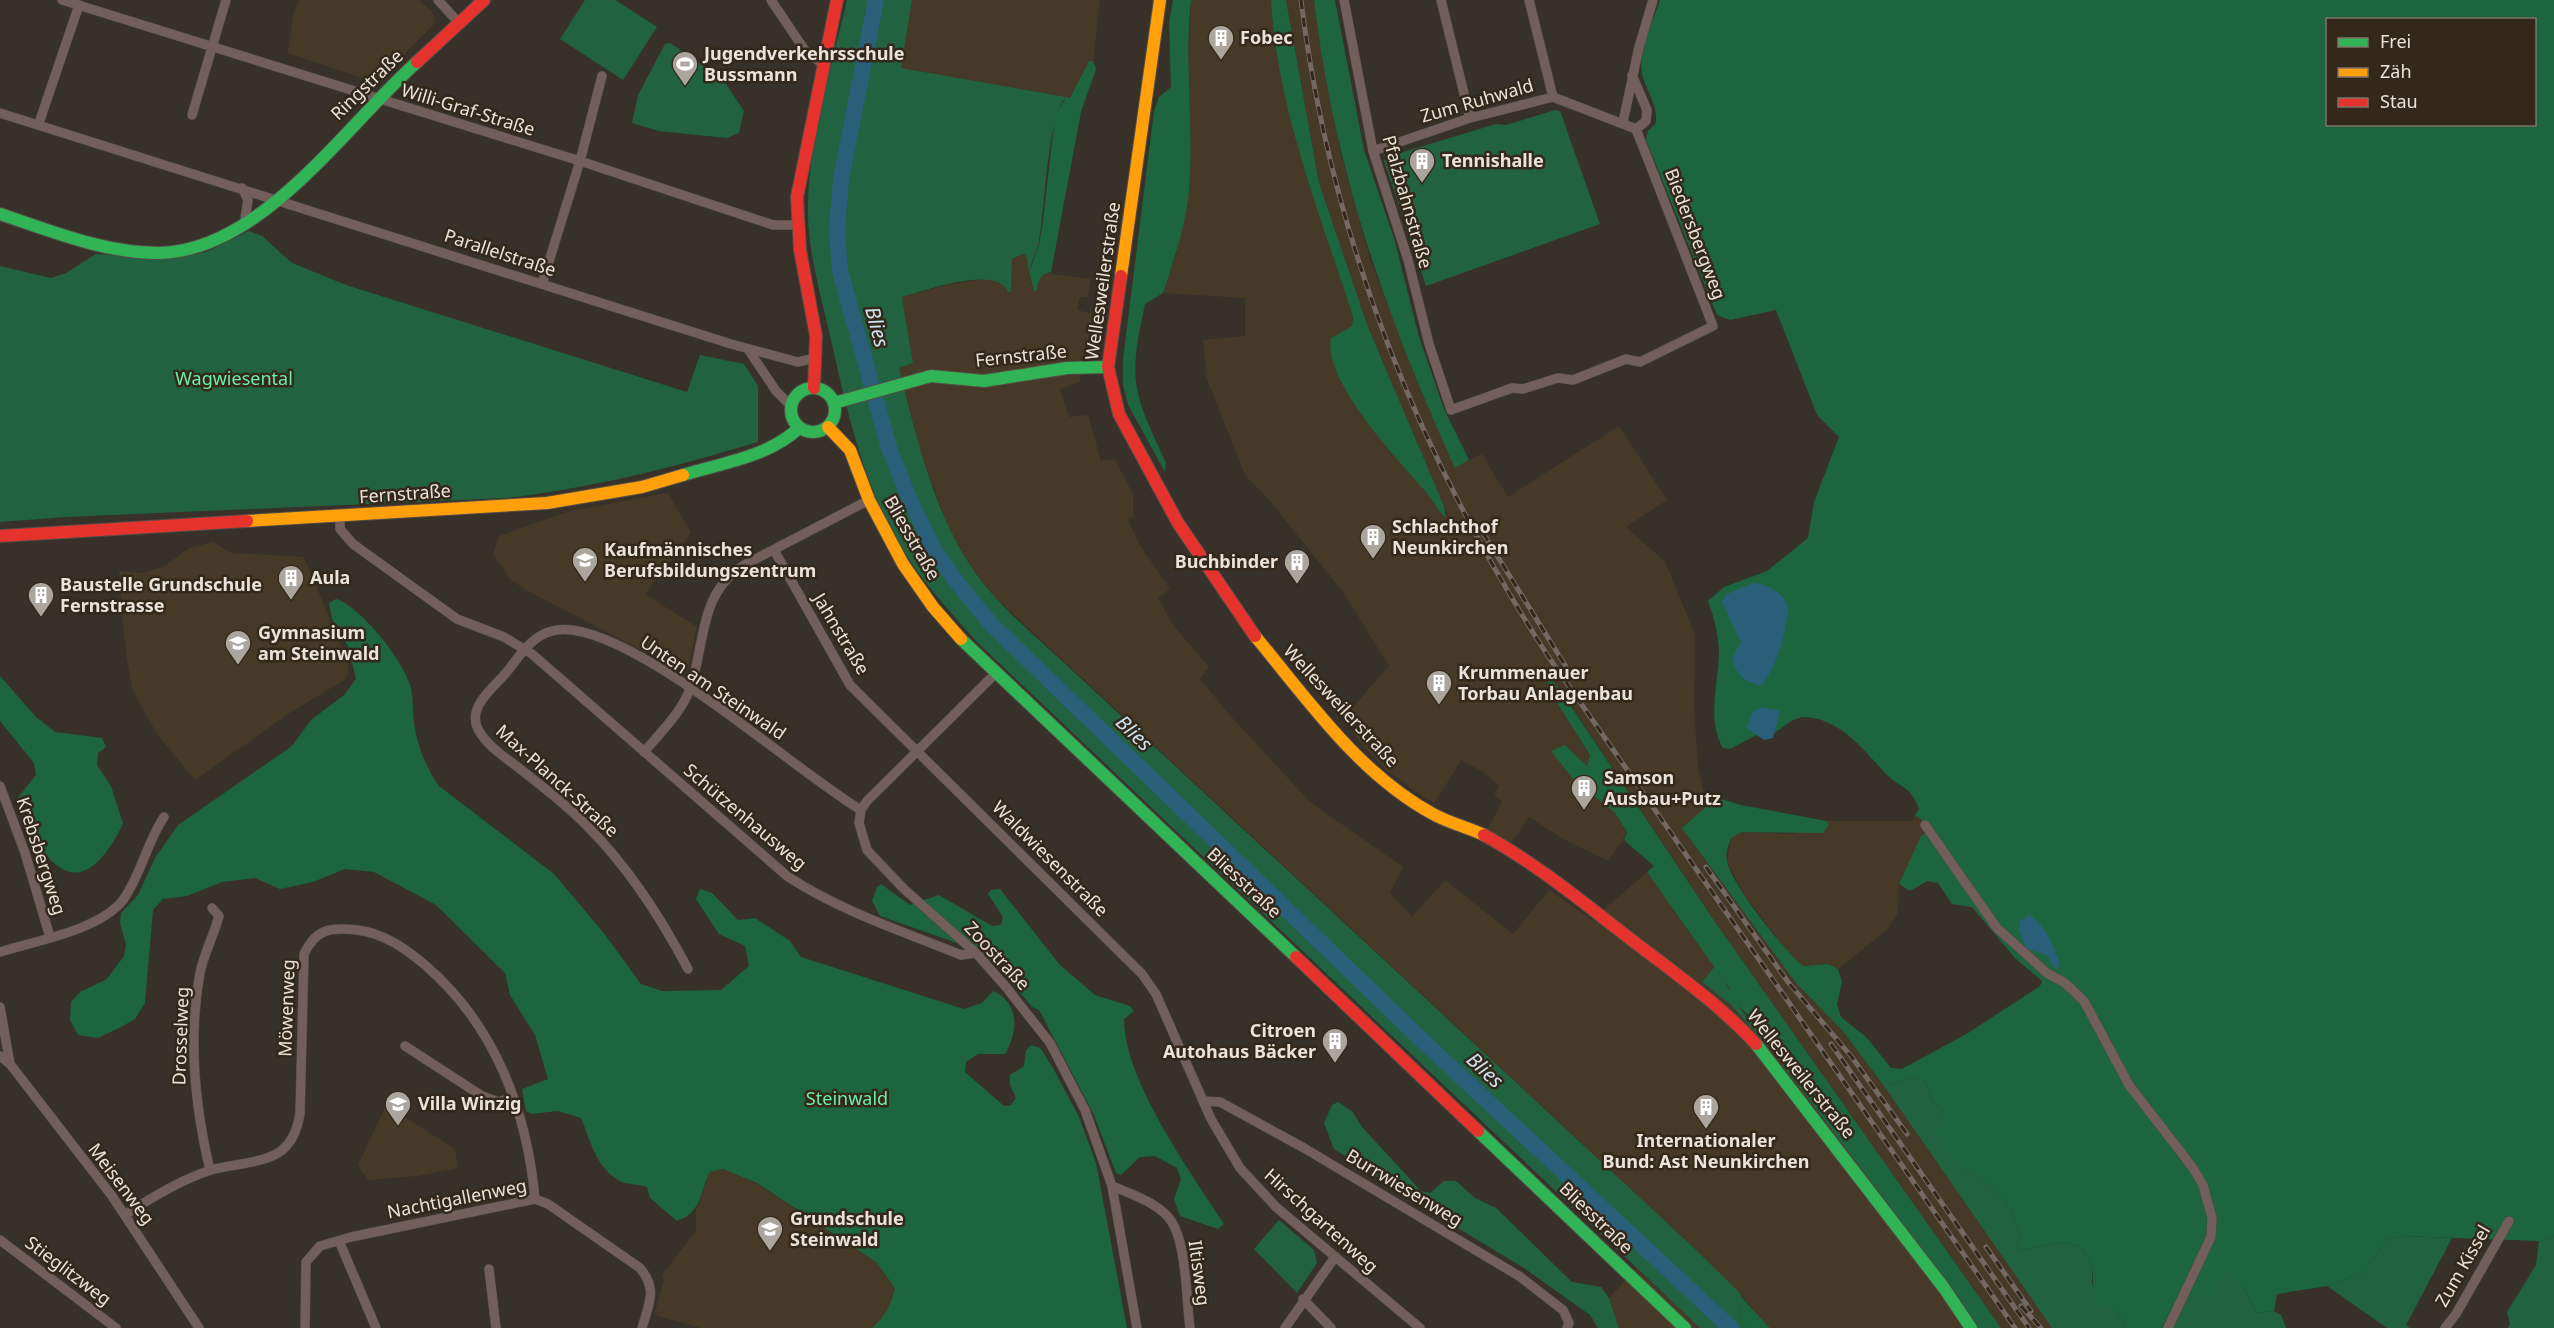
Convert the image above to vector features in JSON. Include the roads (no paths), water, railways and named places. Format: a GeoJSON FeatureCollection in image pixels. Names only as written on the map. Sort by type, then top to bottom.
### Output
{"type":"FeatureCollection","features":[{"type":"Feature","properties":{"kind":"main road","name":"Ringstraße"},"geometry":{"type":"LineString","coordinates":[[0,214],[93,243],[149,252],[181,251],[205,246],[244,225],[277,199],[377,99],[484,0]]}},
{"type":"Feature","properties":{"kind":"main road"},"geometry":{"type":"LineString","coordinates":[[814,388],[816,339],[800,263],[796,225],[797,197],[837,0]]}},
{"type":"Feature","properties":{"kind":"main road","name":"Wellesweilerstraße"},"geometry":{"type":"LineString","coordinates":[[1160,0],[1108,367],[1111,389],[1119,414],[1178,523],[1251,632],[1337,734],[1379,777],[1404,796],[1434,814],[1482,834],[1516,854],[1728,1014],[1768,1057],[1944,1288],[1971,1328]]}},
{"type":"Feature","properties":{"kind":"main road","name":"Fernstraße"},"geometry":{"type":"LineString","coordinates":[[834,403],[931,376],[984,381],[1067,368],[1108,367]]}},
{"type":"Feature","properties":{"kind":"main road"},"geometry":{"type":"LineString","coordinates":[[814,388],[827,393],[834,403],[834,419],[828,427],[818,432],[799,428],[793,420],[791,406],[799,393],[814,388]]}},
{"type":"Feature","properties":{"kind":"main road","name":"Bliesstraße"},"geometry":{"type":"LineString","coordinates":[[828,427],[850,450],[869,500],[903,564],[933,607],[996,673],[1685,1328]]}},
{"type":"Feature","properties":{"kind":"main road","name":"Fernstraße"},"geometry":{"type":"LineString","coordinates":[[0,536],[547,503],[600,496],[642,487],[766,450],[784,442],[799,428]]}},
{"type":"Feature","properties":{"kind":"street","name":"Willi-Graf-Straße"},"geometry":{"type":"LineString","coordinates":[[62,0],[212,49],[580,161],[773,225],[796,225]]}},
{"type":"Feature","properties":{"kind":"street"},"geometry":{"type":"LineString","coordinates":[[192,115],[226,0]]}},
{"type":"Feature","properties":{"kind":"street"},"geometry":{"type":"LineString","coordinates":[[438,0],[459,23]]}},
{"type":"Feature","properties":{"kind":"street"},"geometry":{"type":"LineString","coordinates":[[771,0],[806,52],[823,64]]}},
{"type":"Feature","properties":{"kind":"street","name":"Pfalzbahnstraße"},"geometry":{"type":"LineString","coordinates":[[1344,0],[1373,151],[1408,260],[1429,344],[1451,410]]}},
{"type":"Feature","properties":{"kind":"street"},"geometry":{"type":"LineString","coordinates":[[1441,0],[1470,118]]}},
{"type":"Feature","properties":{"kind":"street"},"geometry":{"type":"LineString","coordinates":[[1528,0],[1553,97]]}},
{"type":"Feature","properties":{"kind":"street"},"geometry":{"type":"LineString","coordinates":[[1632,75],[1648,116],[1636,129],[1623,122],[1632,75],[1653,0]]}},
{"type":"Feature","properties":{"kind":"street"},"geometry":{"type":"LineString","coordinates":[[39,123],[79,5]]}},
{"type":"Feature","properties":{"kind":"street"},"geometry":{"type":"LineString","coordinates":[[542,284],[580,161],[602,76]]}},
{"type":"Feature","properties":{"kind":"street","name":"Zum Ruhwald"},"geometry":{"type":"LineString","coordinates":[[1373,151],[1470,118],[1553,97],[1623,122]]}},
{"type":"Feature","properties":{"kind":"street","name":"Parallelstraße"},"geometry":{"type":"LineString","coordinates":[[0,113],[39,123],[748,349],[798,362],[815,358]]}},
{"type":"Feature","properties":{"kind":"street","name":"Biedersbergweg"},"geometry":{"type":"LineString","coordinates":[[1451,410],[1512,388],[1523,389],[1558,378],[1573,380],[1626,359],[1640,362],[1713,326],[1636,129]]}},
{"type":"Feature","properties":{"kind":"street"},"geometry":{"type":"LineString","coordinates":[[242,188],[248,201],[244,225]]}},
{"type":"Feature","properties":{"kind":"street"},"geometry":{"type":"LineString","coordinates":[[748,349],[776,391],[791,406]]}},
{"type":"Feature","properties":{"kind":"street"},"geometry":{"type":"LineString","coordinates":[[644,752],[675,714],[690,689],[708,611],[718,587],[731,573],[869,500]]}},
{"type":"Feature","properties":{"kind":"street"},"geometry":{"type":"LineString","coordinates":[[340,516],[343,536],[457,619],[504,637],[525,649]]}},
{"type":"Feature","properties":{"kind":"street","name":"Jahnstraße"},"geometry":{"type":"LineString","coordinates":[[774,550],[850,685],[917,752]]}},
{"type":"Feature","properties":{"kind":"street","name":"Unten am Steinwald"},"geometry":{"type":"LineString","coordinates":[[525,649],[534,639],[544,633],[564,629],[592,633],[635,654],[690,689],[861,810]]}},
{"type":"Feature","properties":{"kind":"street","name":"Schützenhausweg"},"geometry":{"type":"LineString","coordinates":[[525,649],[758,853],[807,890],[960,955],[976,953]]}},
{"type":"Feature","properties":{"kind":"street","name":"Max-Planck-Straße"},"geometry":{"type":"LineString","coordinates":[[525,649],[476,707],[475,722],[479,732],[488,743],[549,791],[615,856],[666,927],[688,969]]}},
{"type":"Feature","properties":{"kind":"street"},"geometry":{"type":"LineString","coordinates":[[861,810],[996,673]]}},
{"type":"Feature","properties":{"kind":"street","name":"Waldwiesenstraße"},"geometry":{"type":"LineString","coordinates":[[917,752],[1108,939],[1142,974],[1156,994]]}},
{"type":"Feature","properties":{"kind":"street","name":"Krebsbergweg"},"geometry":{"type":"LineString","coordinates":[[0,786],[25,853],[50,937]]}},
{"type":"Feature","properties":{"kind":"street","name":"Zoostraße"},"geometry":{"type":"LineString","coordinates":[[861,810],[860,832],[874,858],[976,953],[1050,1043],[1085,1110],[1112,1186],[1137,1328]]}},
{"type":"Feature","properties":{"kind":"street"},"geometry":{"type":"LineString","coordinates":[[0,952],[90,924],[108,914],[122,900],[164,817]]}},
{"type":"Feature","properties":{"kind":"street"},"geometry":{"type":"LineString","coordinates":[[1925,825],[1997,928],[2047,974],[2065,983],[2084,1001],[2124,1078],[2193,1168],[2208,1200],[2212,1218],[2211,1237],[2168,1328]]}},
{"type":"Feature","properties":{"kind":"street","name":"Drosselweg"},"geometry":{"type":"LineString","coordinates":[[210,1170],[201,1131],[195,1066],[199,981],[219,915],[212,908]]}},
{"type":"Feature","properties":{"kind":"street","name":"Möwenweg"},"geometry":{"type":"LineString","coordinates":[[125,1215],[176,1184],[210,1170],[278,1153],[290,1141],[298,1128],[304,954],[314,936],[333,929],[369,932],[407,950],[441,979],[483,1031],[513,1097],[535,1199]]}},
{"type":"Feature","properties":{"kind":"street","name":"Hirschgartenweg"},"geometry":{"type":"LineString","coordinates":[[1156,994],[1222,1142],[1240,1168],[1276,1207],[1420,1328]]}},
{"type":"Feature","properties":{"kind":"street"},"geometry":{"type":"LineString","coordinates":[[0,1007],[10,1064]]}},
{"type":"Feature","properties":{"kind":"street"},"geometry":{"type":"LineString","coordinates":[[405,1046],[482,1096],[499,1102],[513,1097]]}},
{"type":"Feature","properties":{"kind":"street"},"geometry":{"type":"LineString","coordinates":[[0,1056],[10,1064]]}},
{"type":"Feature","properties":{"kind":"street","name":"Meisenweg"},"geometry":{"type":"LineString","coordinates":[[10,1064],[125,1215],[199,1328]]}},
{"type":"Feature","properties":{"kind":"street","name":"Burrwiesenweg"},"geometry":{"type":"LineString","coordinates":[[1203,1101],[1220,1102],[1304,1148],[1519,1276],[1563,1310],[1568,1316],[1567,1328]]}},
{"type":"Feature","properties":{"kind":"street","name":"Iltisweg"},"geometry":{"type":"LineString","coordinates":[[1112,1186],[1156,1207],[1175,1226],[1181,1251],[1190,1328]]}},
{"type":"Feature","properties":{"kind":"street","name":"Nachtigallenweg"},"geometry":{"type":"LineString","coordinates":[[305,1328],[306,1262],[320,1246],[535,1199],[548,1204],[631,1262],[649,1279],[652,1295],[642,1328]]}},
{"type":"Feature","properties":{"kind":"street","name":"Zum Kissel"},"geometry":{"type":"LineString","coordinates":[[2445,1328],[2456,1314],[2509,1221]]}},
{"type":"Feature","properties":{"kind":"street","name":"Stieglitzweg"},"geometry":{"type":"LineString","coordinates":[[0,1240],[116,1328]]}},
{"type":"Feature","properties":{"kind":"street"},"geometry":{"type":"LineString","coordinates":[[339,1241],[376,1328]]}},
{"type":"Feature","properties":{"kind":"street"},"geometry":{"type":"LineString","coordinates":[[1285,1328],[1303,1299],[1335,1257]]}},
{"type":"Feature","properties":{"kind":"street"},"geometry":{"type":"LineString","coordinates":[[489,1269],[496,1328]]}},
{"type":"Feature","properties":{"kind":"street"},"geometry":{"type":"LineString","coordinates":[[1303,1299],[1331,1328]]}},
{"type":"Feature","properties":{"kind":"water"},"geometry":{"type":"Polygon","coordinates":[[[1753,583],[1764,585],[1781,595],[1788,611],[1785,630],[1772,670],[1761,686],[1746,680],[1736,669],[1732,658],[1741,642],[1722,602],[1727,594],[1753,583]]]}},
{"type":"Feature","properties":{"kind":"water"},"geometry":{"type":"Polygon","coordinates":[[[1762,707],[1780,711],[1773,738],[1764,740],[1747,728],[1752,713],[1762,707]]]}},
{"type":"Feature","properties":{"kind":"water"},"geometry":{"type":"Polygon","coordinates":[[[2029,915],[2040,924],[2052,943],[2060,964],[2056,970],[2047,955],[2027,949],[2019,931],[2020,921],[2029,915]]]}},
{"type":"Feature","properties":{"kind":"waterway","name":"Blies"},"geometry":{"type":"LineString","coordinates":[[876,0],[841,179],[837,229],[840,271],[890,451],[909,498],[935,551],[991,624],[1427,1045],[1731,1328]]}},
{"type":"Feature","properties":{"kind":"railway"},"geometry":{"type":"LineString","coordinates":[[1301,0],[1315,88],[1334,174],[1358,259],[1387,342],[1421,423],[1459,503],[1548,656],[2015,1328]]}},
{"type":"Feature","properties":{"kind":"railway"},"geometry":{"type":"LineString","coordinates":[[1483,533],[1568,670]]}},
{"type":"Feature","properties":{"kind":"railway"},"geometry":{"type":"LineString","coordinates":[[1706,867],[1788,982],[1851,1056],[1907,1134]]}},
{"type":"Feature","properties":{"kind":"railway"},"geometry":{"type":"LineString","coordinates":[[1831,1044],[2029,1328]]}},
{"type":"Feature","properties":{"kind":"railway"},"geometry":{"type":"LineString","coordinates":[[1986,1247],[2031,1311]]}},
{"type":"Feature","properties":{"kind":"railway"},"geometry":{"type":"LineString","coordinates":[[2021,1306],[2041,1328]]}},
{"type":"Feature","properties":{"kind":"place","name":"Fobec"},"geometry":{"type":"Point","coordinates":[1221,61]}},
{"type":"Feature","properties":{"kind":"place","name":"Jugendverkehrsschule Bussmann"},"geometry":{"type":"Point","coordinates":[685,87]}},
{"type":"Feature","properties":{"kind":"place","name":"Tennishalle"},"geometry":{"type":"Point","coordinates":[1422,184]}},
{"type":"Feature","properties":{"kind":"place","name":"Schlachthof Neunkirchen"},"geometry":{"type":"Point","coordinates":[1373,560]}},
{"type":"Feature","properties":{"kind":"place","name":"Kaufmännisches Berufsbildungszentrum"},"geometry":{"type":"Point","coordinates":[585,583]}},
{"type":"Feature","properties":{"kind":"place","name":"Buchbinder"},"geometry":{"type":"Point","coordinates":[1297,585]}},
{"type":"Feature","properties":{"kind":"place","name":"Aula"},"geometry":{"type":"Point","coordinates":[291,601]}},
{"type":"Feature","properties":{"kind":"place","name":"Baustelle Grundschule Fernstrasse"},"geometry":{"type":"Point","coordinates":[41,618]}},
{"type":"Feature","properties":{"kind":"place","name":"Gymnasium am Steinwald"},"geometry":{"type":"Point","coordinates":[238,666]}},
{"type":"Feature","properties":{"kind":"place","name":"Krummenauer Torbau Anlagenbau"},"geometry":{"type":"Point","coordinates":[1439,706]}},
{"type":"Feature","properties":{"kind":"place","name":"Samson Ausbau+Putz"},"geometry":{"type":"Point","coordinates":[1584,811]}},
{"type":"Feature","properties":{"kind":"place","name":"Citroen Autohaus Bäcker"},"geometry":{"type":"Point","coordinates":[1335,1064]}},
{"type":"Feature","properties":{"kind":"place","name":"Villa Winzig"},"geometry":{"type":"Point","coordinates":[398,1127]}},
{"type":"Feature","properties":{"kind":"place","name":"Internationaler Bund: Ast Neunkirchen"},"geometry":{"type":"Point","coordinates":[1706,1130]}},
{"type":"Feature","properties":{"kind":"place","name":"Grundschule Steinwald"},"geometry":{"type":"Point","coordinates":[770,1252]}},
{"type":"Feature","properties":{"kind":"park label","name":"Wagwiesental"},"geometry":{"type":"Point","coordinates":[234,379]}},
{"type":"Feature","properties":{"kind":"park label","name":"Steinwald"},"geometry":{"type":"Point","coordinates":[847,1099]}}]}
